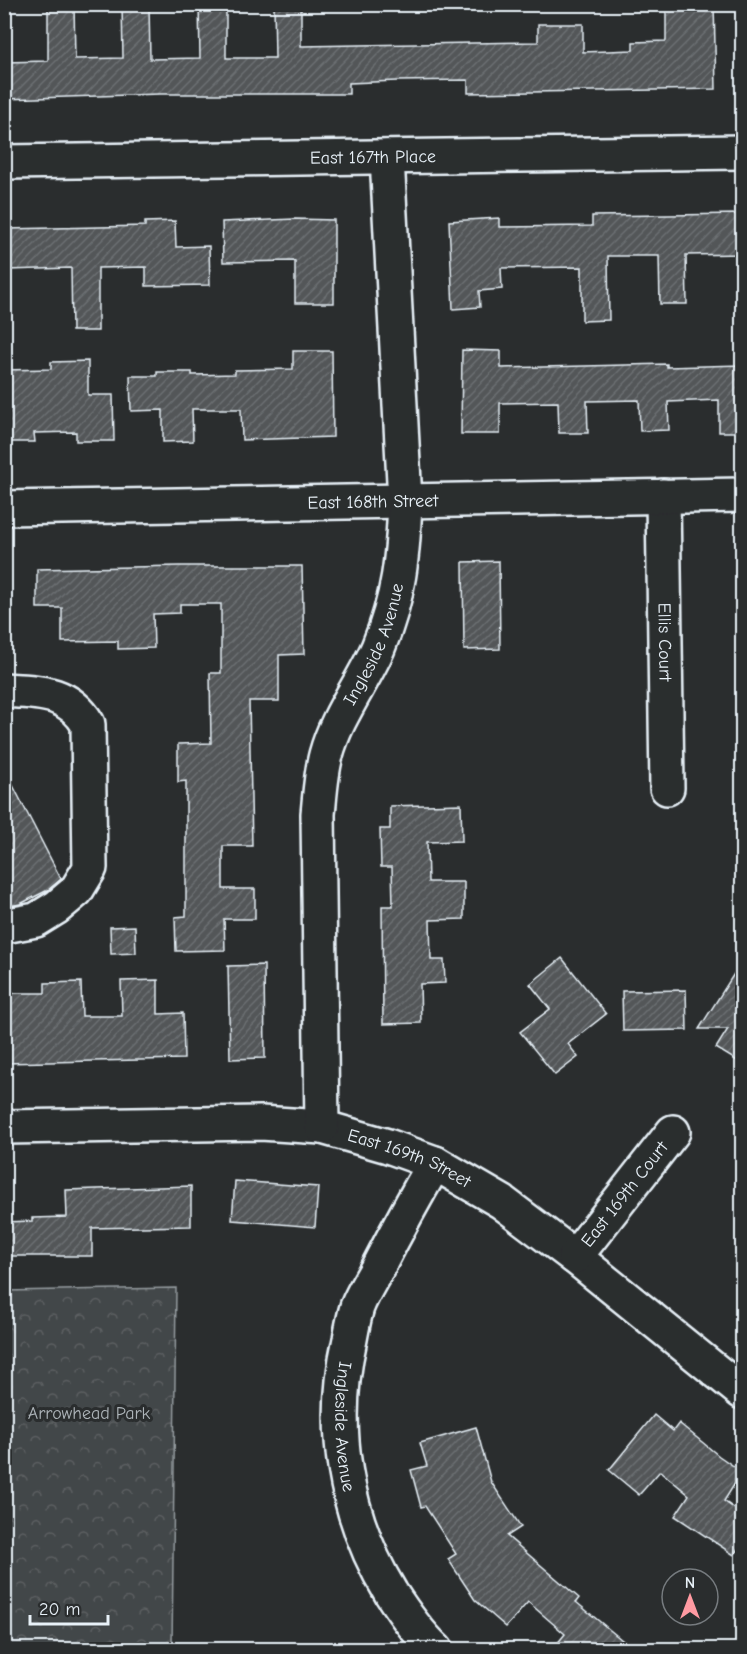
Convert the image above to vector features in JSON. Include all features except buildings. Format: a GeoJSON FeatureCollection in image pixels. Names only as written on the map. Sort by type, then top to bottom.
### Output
{"type":"FeatureCollection","features":[{"type":"Feature","properties":{"kind":"street","name":"East 167th Place"},"geometry":{"type":"LineString","coordinates":[[4,162],[742,152]]}},
{"type":"Feature","properties":{"kind":"street","name":"Ingleside Avenue"},"geometry":{"type":"LineString","coordinates":[[322,1127],[318,814],[321,781],[326,754],[337,728],[378,649],[399,581],[404,550],[405,501],[387,157]]}},
{"type":"Feature","properties":{"kind":"street","name":"East 168th Street"},"geometry":{"type":"LineString","coordinates":[[4,508],[742,495]]}},
{"type":"Feature","properties":{"kind":"street","name":"Ellis Court"},"geometry":{"type":"LineString","coordinates":[[663,496],[667,788]]}},
{"type":"Feature","properties":{"kind":"street"},"geometry":{"type":"LineString","coordinates":[[4,690],[43,693],[65,700],[80,710],[88,724],[90,868],[75,891],[57,907],[36,920],[4,926]]}},
{"type":"Feature","properties":{"kind":"street","name":"East 169th Street"},"geometry":{"type":"LineString","coordinates":[[4,1127],[261,1123],[322,1127],[388,1146],[435,1163],[502,1202],[575,1257],[742,1392]]}},
{"type":"Feature","properties":{"kind":"street","name":"East 169th Court"},"geometry":{"type":"LineString","coordinates":[[575,1257],[673,1132]]}},
{"type":"Feature","properties":{"kind":"street","name":"Ingleside Avenue"},"geometry":{"type":"LineString","coordinates":[[435,1163],[357,1307],[341,1392],[341,1440],[347,1484],[371,1557],[400,1607],[436,1650]]}},
{"type":"Feature","properties":{"kind":"green space","name":"Arrowhead Park"},"geometry":{"type":"Polygon","coordinates":[[[176,1288],[172,1649],[5,1649],[5,1291],[176,1288]]]}}]}
